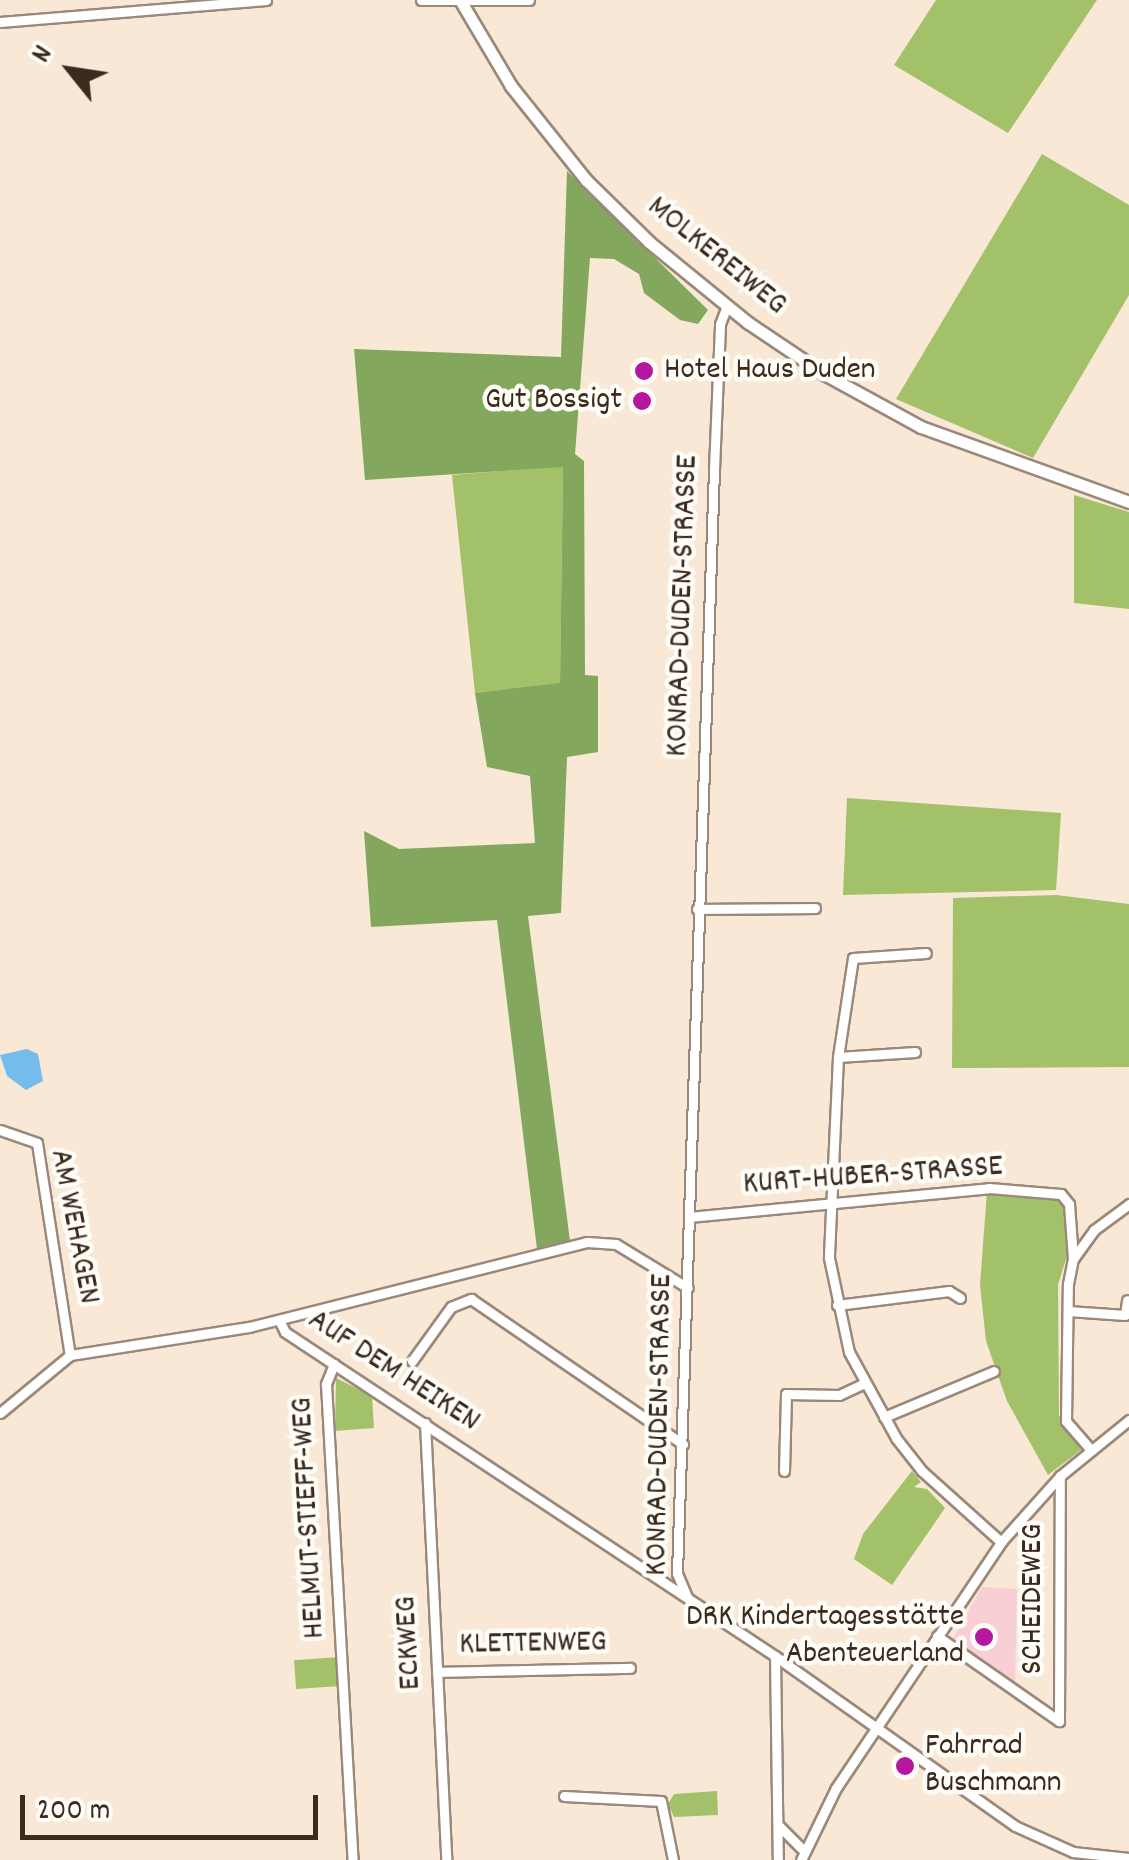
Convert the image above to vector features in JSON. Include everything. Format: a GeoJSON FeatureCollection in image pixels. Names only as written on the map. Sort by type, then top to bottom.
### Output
{"type":"FeatureCollection","features":[{"type":"Feature","properties":{"kind":"main road","name":"MOLKEREIWEG"},"geometry":{"type":"LineString","coordinates":[[461,1],[510,86],[586,180],[727,306],[826,375],[921,427],[1129,502]]}},
{"type":"Feature","properties":{"kind":"street"},"geometry":{"type":"LineString","coordinates":[[0,22],[266,0]]}},
{"type":"Feature","properties":{"kind":"street"},"geometry":{"type":"LineString","coordinates":[[421,0],[529,0]]}},
{"type":"Feature","properties":{"kind":"street","name":"KONRAD-DUDEN-STRASSE"},"geometry":{"type":"LineString","coordinates":[[727,306],[719,344],[676,1573],[687,1596],[1015,1826],[1074,1856],[1129,1858]]}},
{"type":"Feature","properties":{"kind":"street"},"geometry":{"type":"LineString","coordinates":[[697,909],[815,908]]}},
{"type":"Feature","properties":{"kind":"street"},"geometry":{"type":"LineString","coordinates":[[926,953],[852,958],[838,1057],[828,1204],[836,1305],[865,1383],[922,1472],[1001,1542]]}},
{"type":"Feature","properties":{"kind":"street"},"geometry":{"type":"LineString","coordinates":[[838,1057],[915,1052]]}},
{"type":"Feature","properties":{"kind":"street","name":"AM WEHAGEN"},"geometry":{"type":"LineString","coordinates":[[0,1130],[36,1143],[70,1355]]}},
{"type":"Feature","properties":{"kind":"street","name":"KURT-HUBER-STRASSE"},"geometry":{"type":"LineString","coordinates":[[689,1217],[989,1188],[1061,1194],[1069,1204],[1073,1259]]}},
{"type":"Feature","properties":{"kind":"street"},"geometry":{"type":"LineString","coordinates":[[1090,1450],[1066,1421],[1073,1259],[1094,1230],[1129,1204]]}},
{"type":"Feature","properties":{"kind":"street"},"geometry":{"type":"LineString","coordinates":[[279,1320],[602,1240],[688,1288]]}},
{"type":"Feature","properties":{"kind":"street"},"geometry":{"type":"LineString","coordinates":[[836,1305],[949,1291],[960,1298]]}},
{"type":"Feature","properties":{"kind":"street"},"geometry":{"type":"LineString","coordinates":[[412,1361],[452,1307],[471,1300],[683,1444]]}},
{"type":"Feature","properties":{"kind":"street"},"geometry":{"type":"LineString","coordinates":[[1068,1310],[1125,1315],[1126,1300]]}},
{"type":"Feature","properties":{"kind":"street","name":"AUF DEM HEIKEN"},"geometry":{"type":"LineString","coordinates":[[70,1355],[279,1320],[286,1332],[687,1596]]}},
{"type":"Feature","properties":{"kind":"street"},"geometry":{"type":"LineString","coordinates":[[0,1413],[70,1355]]}},
{"type":"Feature","properties":{"kind":"street","name":"HELMUT-STIEFF-WEG"},"geometry":{"type":"LineString","coordinates":[[334,1364],[326,1384],[353,1860]]}},
{"type":"Feature","properties":{"kind":"street"},"geometry":{"type":"LineString","coordinates":[[884,1417],[994,1371]]}},
{"type":"Feature","properties":{"kind":"street"},"geometry":{"type":"LineString","coordinates":[[784,1471],[786,1394],[839,1394],[865,1383]]}},
{"type":"Feature","properties":{"kind":"street"},"geometry":{"type":"LineString","coordinates":[[777,1824],[803,1856],[877,1726],[1001,1542],[1060,1476],[1129,1420]]}},
{"type":"Feature","properties":{"kind":"street","name":"ECKWEG"},"geometry":{"type":"LineString","coordinates":[[425,1423],[446,1860]]}},
{"type":"Feature","properties":{"kind":"street","name":"SCHEIDEWEG"},"geometry":{"type":"LineString","coordinates":[[937,1636],[1059,1721],[1060,1476]]}},
{"type":"Feature","properties":{"kind":"street"},"geometry":{"type":"LineString","coordinates":[[776,1656],[778,1860]]}},
{"type":"Feature","properties":{"kind":"street","name":"KLETTENWEG"},"geometry":{"type":"LineString","coordinates":[[437,1672],[630,1668]]}},
{"type":"Feature","properties":{"kind":"street"},"geometry":{"type":"LineString","coordinates":[[564,1796],[661,1801],[673,1860]]}},
{"type":"Feature","properties":{"kind":"shaded area","name":"DRK Kindertagesstätte Abenteuerland"},"geometry":{"type":"Polygon","coordinates":[[[982,1587],[1017,1589],[1015,1684],[952,1640],[982,1587]]]}},
{"type":"Feature","properties":{"kind":"green space"},"geometry":{"type":"Polygon","coordinates":[[[936,0],[1097,0],[1008,133],[894,65],[936,0]]]}},
{"type":"Feature","properties":{"kind":"green space"},"geometry":{"type":"Polygon","coordinates":[[[1042,154],[1129,205],[1129,295],[1033,458],[896,399],[1042,154]]]}},
{"type":"Feature","properties":{"kind":"green space"},"geometry":{"type":"Polygon","coordinates":[[[567,171],[708,310],[698,324],[680,320],[644,293],[639,274],[614,259],[590,258],[575,454],[584,461],[585,675],[598,676],[598,752],[567,757],[561,913],[528,916],[570,1241],[537,1249],[497,920],[371,927],[364,831],[399,849],[535,843],[530,776],[487,767],[475,693],[560,683],[563,467],[365,480],[354,349],[561,357],[567,171]]]}},
{"type":"Feature","properties":{"kind":"green space"},"geometry":{"type":"Polygon","coordinates":[[[563,466],[560,684],[475,693],[452,475],[563,466]]]}},
{"type":"Feature","properties":{"kind":"green space"},"geometry":{"type":"Polygon","coordinates":[[[1074,495],[1129,512],[1129,609],[1074,603],[1074,495]]]}},
{"type":"Feature","properties":{"kind":"green space"},"geometry":{"type":"Polygon","coordinates":[[[847,798],[1061,813],[1056,890],[843,895],[847,798]]]}},
{"type":"Feature","properties":{"kind":"green space"},"geometry":{"type":"Polygon","coordinates":[[[1056,895],[1129,904],[1129,1067],[952,1068],[953,898],[1056,895]]]}},
{"type":"Feature","properties":{"kind":"green space"},"geometry":{"type":"Polygon","coordinates":[[[987,1191],[1057,1198],[1067,1210],[1069,1249],[1058,1285],[1059,1415],[1081,1450],[1048,1475],[1007,1401],[986,1341],[980,1285],[987,1191]]]}},
{"type":"Feature","properties":{"kind":"green space"},"geometry":{"type":"Polygon","coordinates":[[[336,1378],[372,1396],[374,1428],[335,1431],[336,1378]]]}},
{"type":"Feature","properties":{"kind":"green space"},"geometry":{"type":"Polygon","coordinates":[[[912,1471],[921,1482],[914,1487],[927,1489],[945,1508],[892,1585],[854,1559],[863,1534],[912,1471]]]}},
{"type":"Feature","properties":{"kind":"green space"},"geometry":{"type":"Polygon","coordinates":[[[339,1657],[341,1686],[296,1689],[294,1660],[339,1657]]]}},
{"type":"Feature","properties":{"kind":"green space"},"geometry":{"type":"Polygon","coordinates":[[[717,1791],[718,1815],[674,1817],[668,1804],[674,1794],[717,1791]]]}},
{"type":"Feature","properties":{"kind":"water"},"geometry":{"type":"Polygon","coordinates":[[[27,1049],[38,1054],[43,1081],[26,1090],[7,1076],[0,1055],[27,1049]]]}},
{"type":"Feature","properties":{"kind":"place","name":"Hotel Haus Duden"},"geometry":{"type":"Point","coordinates":[644,371]}},
{"type":"Feature","properties":{"kind":"place","name":"Gut Bossigt"},"geometry":{"type":"Point","coordinates":[642,401]}},
{"type":"Feature","properties":{"kind":"place","name":"DRK Kindertagesstätte Abenteuerland"},"geometry":{"type":"Point","coordinates":[984,1637]}},
{"type":"Feature","properties":{"kind":"place","name":"Fahrrad Buschmann"},"geometry":{"type":"Point","coordinates":[905,1766]}}]}
